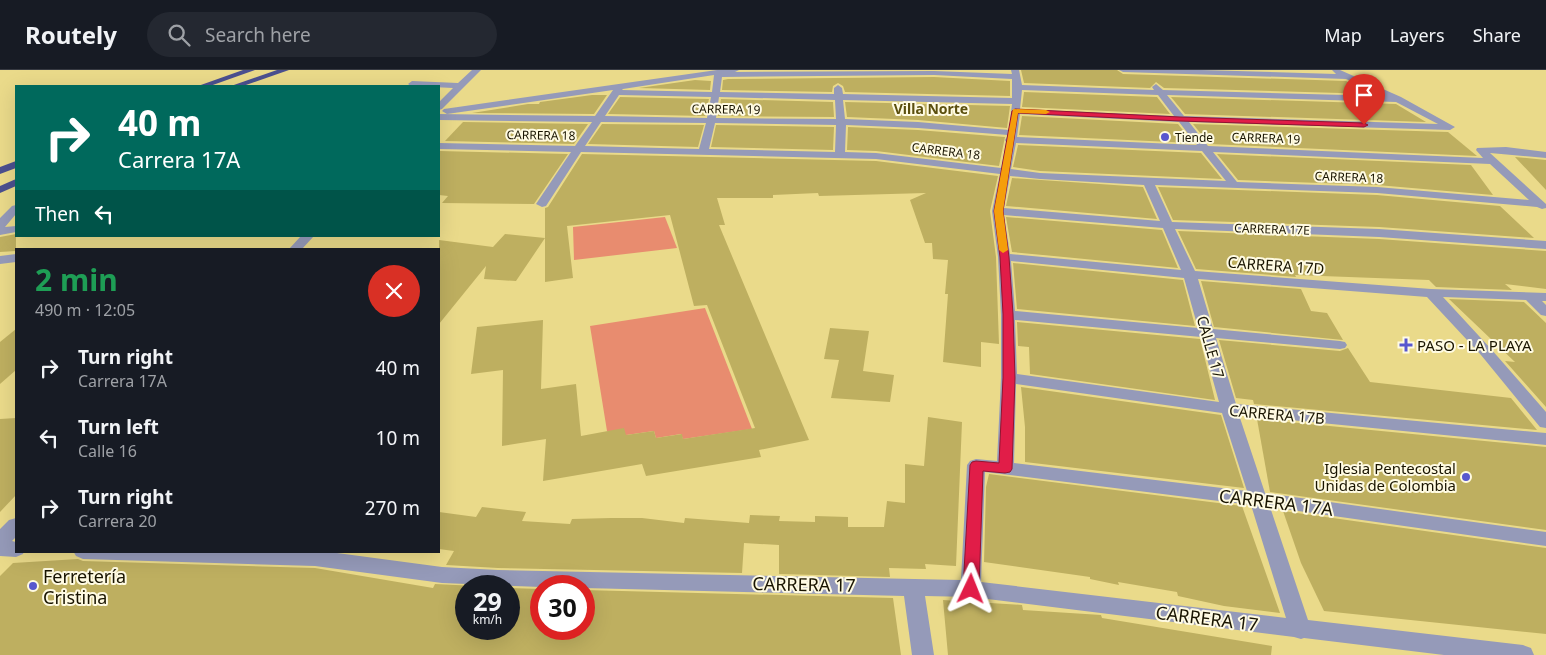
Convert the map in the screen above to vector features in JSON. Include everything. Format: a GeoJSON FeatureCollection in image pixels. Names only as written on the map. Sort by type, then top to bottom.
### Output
{"type":"FeatureCollection","features":[{"type":"Feature","properties":{"kind":"highway"},"geometry":{"type":"LineString","coordinates":[[205,85],[251,70]]}},
{"type":"Feature","properties":{"kind":"highway"},"geometry":{"type":"LineString","coordinates":[[238,85],[285,70]]}},
{"type":"Feature","properties":{"kind":"highway"},"geometry":{"type":"LineString","coordinates":[[0,171],[15,164]]}},
{"type":"Feature","properties":{"kind":"highway"},"geometry":{"type":"LineString","coordinates":[[0,190],[15,182]]}},
{"type":"Feature","properties":{"kind":"street"},"geometry":{"type":"LineString","coordinates":[[440,106],[477,70]]}},
{"type":"Feature","properties":{"kind":"street"},"geometry":{"type":"LineString","coordinates":[[440,112],[618,89],[735,70]]}},
{"type":"Feature","properties":{"kind":"street"},"geometry":{"type":"LineString","coordinates":[[1123,70],[1344,77]]}},
{"type":"Feature","properties":{"kind":"street"},"geometry":{"type":"LineString","coordinates":[[1143,70],[1234,185]]}},
{"type":"Feature","properties":{"kind":"street"},"geometry":{"type":"LineString","coordinates":[[618,89],[715,95],[840,97],[1016,106],[1180,119],[1450,128],[1398,100],[1332,70]]}},
{"type":"Feature","properties":{"kind":"street"},"geometry":{"type":"LineString","coordinates":[[835,72],[840,97],[840,154]]}},
{"type":"Feature","properties":{"kind":"street"},"geometry":{"type":"LineString","coordinates":[[719,73],[934,73],[1016,78],[1159,92],[1398,100]]}},
{"type":"Feature","properties":{"kind":"street"},"geometry":{"type":"LineString","coordinates":[[702,152],[711,122],[719,73]]}},
{"type":"Feature","properties":{"kind":"street"},"geometry":{"type":"LineString","coordinates":[[1005,469],[1009,378],[1008,314],[1004,257],[998,211],[1016,106],[1016,78]]}},
{"type":"Feature","properties":{"kind":"street"},"geometry":{"type":"LineString","coordinates":[[412,84],[436,85]]}},
{"type":"Feature","properties":{"kind":"street"},"geometry":{"type":"LineString","coordinates":[[440,85],[461,86]]}},
{"type":"Feature","properties":{"kind":"street"},"geometry":{"type":"LineString","coordinates":[[542,204],[596,119],[618,89]]}},
{"type":"Feature","properties":{"kind":"street","name":"CARRERA 19"},"geometry":{"type":"LineString","coordinates":[[440,117],[711,122],[841,122],[918,125],[1011,136],[1205,148],[1491,160]]}},
{"type":"Feature","properties":{"kind":"street","name":"CARRERA 18"},"geometry":{"type":"LineString","coordinates":[[440,146],[840,154],[918,160],[1006,172],[1148,182],[1377,190],[1543,207]]}},
{"type":"Feature","properties":{"kind":"street"},"geometry":{"type":"LineString","coordinates":[[1543,207],[1481,150],[1506,150],[1546,155]]}},
{"type":"Feature","properties":{"kind":"street","name":"CALLE 17"},"geometry":{"type":"LineString","coordinates":[[1148,182],[1190,275],[1229,410],[1302,630]]}},
{"type":"Feature","properties":{"kind":"street"},"geometry":{"type":"LineString","coordinates":[[0,224],[15,209]]}},
{"type":"Feature","properties":{"kind":"street","name":"CARRERA 17E"},"geometry":{"type":"LineString","coordinates":[[998,211],[1168,226],[1379,233],[1546,245]]}},
{"type":"Feature","properties":{"kind":"street"},"geometry":{"type":"LineString","coordinates":[[0,231],[15,229]]}},
{"type":"Feature","properties":{"kind":"street"},"geometry":{"type":"LineString","coordinates":[[297,248],[307,237]]}},
{"type":"Feature","properties":{"kind":"street","name":"CARRERA 17D"},"geometry":{"type":"LineString","coordinates":[[1004,257],[1190,275],[1431,292],[1546,297]]}},
{"type":"Feature","properties":{"kind":"street"},"geometry":{"type":"LineString","coordinates":[[0,260],[15,258]]}},
{"type":"Feature","properties":{"kind":"street"},"geometry":{"type":"LineString","coordinates":[[1431,292],[1486,352],[1546,424]]}},
{"type":"Feature","properties":{"kind":"street"},"geometry":{"type":"LineString","coordinates":[[1529,296],[1546,312]]}},
{"type":"Feature","properties":{"kind":"street"},"geometry":{"type":"LineString","coordinates":[[1008,314],[1340,345]]}},
{"type":"Feature","properties":{"kind":"street","name":"CARRERA 17B"},"geometry":{"type":"LineString","coordinates":[[1009,378],[1229,410],[1546,439]]}},
{"type":"Feature","properties":{"kind":"street","name":"CARRERA 17A"},"geometry":{"type":"LineString","coordinates":[[971,589],[976,465],[1259,499],[1546,539]]}},
{"type":"Feature","properties":{"kind":"street"},"geometry":{"type":"LineString","coordinates":[[0,541],[15,526]]}},
{"type":"Feature","properties":{"kind":"street"},"geometry":{"type":"LineString","coordinates":[[0,548],[15,549]]}},
{"type":"Feature","properties":{"kind":"street","name":"CARRERA 17"},"geometry":{"type":"LineString","coordinates":[[149,553],[315,558],[442,575],[498,578],[913,586],[971,589],[1523,655]]}},
{"type":"Feature","properties":{"kind":"street"},"geometry":{"type":"LineString","coordinates":[[913,586],[924,655]]}},
{"type":"Feature","properties":{"kind":"shaded area"},"geometry":{"type":"Polygon","coordinates":[[[665,217],[677,248],[574,260],[573,227],[665,217]]]}},
{"type":"Feature","properties":{"kind":"shaded area"},"geometry":{"type":"Polygon","coordinates":[[[705,308],[752,429],[683,439],[681,434],[656,438],[654,431],[626,435],[607,431],[590,326],[705,308]]]}},
{"type":"Feature","properties":{"kind":"building"},"geometry":{"type":"Polygon","coordinates":[[[1021,70],[1117,70],[1123,74],[1346,81],[1375,94],[1164,88],[1156,82],[1150,88],[1024,83],[1021,70]]]}},
{"type":"Feature","properties":{"kind":"building"},"geometry":{"type":"Polygon","coordinates":[[[934,77],[1010,81],[1010,96],[845,92],[843,86],[838,83],[833,86],[832,92],[722,90],[723,80],[728,79],[934,77]]]}},
{"type":"Feature","properties":{"kind":"building"},"geometry":{"type":"Polygon","coordinates":[[[695,80],[711,81],[710,90],[639,88],[695,80]]]}},
{"type":"Feature","properties":{"kind":"building"},"geometry":{"type":"Polygon","coordinates":[[[1024,92],[1157,97],[1170,114],[1022,107],[1024,92]]]}},
{"type":"Feature","properties":{"kind":"building"},"geometry":{"type":"Polygon","coordinates":[[[592,95],[607,95],[594,114],[472,113],[539,104],[540,102],[592,95]]]}},
{"type":"Feature","properties":{"kind":"building"},"geometry":{"type":"Polygon","coordinates":[[[620,97],[709,99],[705,116],[608,114],[620,97]]]}},
{"type":"Feature","properties":{"kind":"building"},"geometry":{"type":"Polygon","coordinates":[[[1171,97],[1396,104],[1426,122],[1185,114],[1171,97]]]}},
{"type":"Feature","properties":{"kind":"building"},"geometry":{"type":"Polygon","coordinates":[[[721,99],[833,102],[834,117],[718,116],[721,99]]]}},
{"type":"Feature","properties":{"kind":"building"},"geometry":{"type":"Polygon","coordinates":[[[845,102],[1010,106],[1007,128],[918,120],[847,117],[845,102]]]}},
{"type":"Feature","properties":{"kind":"building"},"geometry":{"type":"Polygon","coordinates":[[[1022,116],[1178,124],[1193,143],[1019,135],[1022,116]]]}},
{"type":"Feature","properties":{"kind":"building"},"geometry":{"type":"Polygon","coordinates":[[[463,122],[588,124],[574,144],[445,141],[463,122]]]}},
{"type":"Feature","properties":{"kind":"building"},"geometry":{"type":"Polygon","coordinates":[[[602,124],[704,125],[698,147],[588,144],[602,124]]]}},
{"type":"Feature","properties":{"kind":"building"},"geometry":{"type":"Polygon","coordinates":[[[1193,124],[1448,132],[1477,156],[1209,144],[1193,124]]]}},
{"type":"Feature","properties":{"kind":"building"},"geometry":{"type":"Polygon","coordinates":[[[716,125],[834,127],[833,150],[711,147],[716,125]]]}},
{"type":"Feature","properties":{"kind":"building"},"geometry":{"type":"Polygon","coordinates":[[[848,127],[1005,137],[999,166],[876,151],[847,150],[848,127]]]}},
{"type":"Feature","properties":{"kind":"building"},"geometry":{"type":"Polygon","coordinates":[[[1018,145],[1201,153],[1222,179],[1040,171],[1013,167],[1018,145]]]}},
{"type":"Feature","properties":{"kind":"building"},"geometry":{"type":"Polygon","coordinates":[[[440,151],[568,154],[534,204],[442,203],[448,196],[440,195],[440,151]]]}},
{"type":"Feature","properties":{"kind":"building"},"geometry":{"type":"Polygon","coordinates":[[[582,154],[876,161],[998,176],[990,211],[996,257],[999,344],[981,342],[981,367],[943,362],[948,294],[945,294],[948,260],[933,259],[932,243],[925,243],[910,200],[926,193],[819,196],[818,193],[773,195],[773,198],[717,198],[725,225],[719,225],[809,440],[759,450],[761,457],[646,476],[642,464],[543,481],[546,439],[502,446],[503,370],[471,374],[477,327],[543,320],[541,389],[576,384],[581,436],[624,428],[626,435],[654,431],[656,438],[682,434],[683,439],[755,428],[707,305],[694,306],[670,215],[567,226],[573,278],[545,282],[545,208],[548,207],[582,154]]]}},
{"type":"Feature","properties":{"kind":"building"},"geometry":{"type":"Polygon","coordinates":[[[1217,154],[1471,165],[1493,195],[1377,185],[1238,180],[1217,154]]]}},
{"type":"Feature","properties":{"kind":"building"},"geometry":{"type":"Polygon","coordinates":[[[1515,157],[1546,160],[1546,190],[1532,175],[1515,157]]]}},
{"type":"Feature","properties":{"kind":"building"},"geometry":{"type":"Polygon","coordinates":[[[1012,178],[1143,187],[1157,219],[1006,206],[1012,178]]]}},
{"type":"Feature","properties":{"kind":"building"},"geometry":{"type":"Polygon","coordinates":[[[1158,187],[1377,195],[1500,206],[1534,238],[1379,227],[1173,220],[1158,187]]]}},
{"type":"Feature","properties":{"kind":"building"},"geometry":{"type":"Polygon","coordinates":[[[1006,217],[1162,230],[1178,268],[1012,252],[1006,217]]]}},
{"type":"Feature","properties":{"kind":"building"},"geometry":{"type":"Polygon","coordinates":[[[1178,231],[1379,239],[1546,251],[1546,289],[1505,284],[1512,290],[1436,287],[1429,280],[1295,275],[1296,277],[1196,269],[1178,231]]]}},
{"type":"Feature","properties":{"kind":"building"},"geometry":{"type":"Polygon","coordinates":[[[15,234],[15,251],[0,252],[0,237],[15,234]]]}},
{"type":"Feature","properties":{"kind":"building"},"geometry":{"type":"Polygon","coordinates":[[[505,234],[545,238],[516,281],[484,279],[486,266],[440,323],[439,240],[493,247],[505,234]]]}},
{"type":"Feature","properties":{"kind":"building"},"geometry":{"type":"Polygon","coordinates":[[[1013,263],[1183,280],[1195,326],[1017,309],[1013,263]]]}},
{"type":"Feature","properties":{"kind":"building"},"geometry":{"type":"Polygon","coordinates":[[[1201,281],[1301,289],[1311,311],[1327,313],[1343,340],[1214,327],[1201,281]]]}},
{"type":"Feature","properties":{"kind":"building"},"geometry":{"type":"Polygon","coordinates":[[[1449,299],[1524,302],[1546,323],[1546,407],[1505,361],[1515,362],[1449,299]]]}},
{"type":"Feature","properties":{"kind":"building"},"geometry":{"type":"Polygon","coordinates":[[[1017,322],[1200,339],[1215,400],[1030,374],[1029,347],[1018,346],[1017,322]]]}},
{"type":"Feature","properties":{"kind":"building"},"geometry":{"type":"Polygon","coordinates":[[[830,328],[869,331],[863,371],[894,375],[890,402],[831,398],[839,360],[824,359],[830,328]]]}},
{"type":"Feature","properties":{"kind":"building"},"geometry":{"type":"Polygon","coordinates":[[[15,330],[15,371],[0,384],[0,342],[15,330]]]}},
{"type":"Feature","properties":{"kind":"building"},"geometry":{"type":"Polygon","coordinates":[[[1219,340],[1340,351],[1348,348],[1370,382],[1511,398],[1537,430],[1254,404],[1253,400],[1236,398],[1219,340]]]}},
{"type":"Feature","properties":{"kind":"building"},"geometry":{"type":"Polygon","coordinates":[[[1021,387],[1221,415],[1244,488],[1025,462],[1025,427],[1021,387]]]}},
{"type":"Feature","properties":{"kind":"building"},"geometry":{"type":"Polygon","coordinates":[[[928,417],[962,422],[956,566],[925,564],[926,569],[889,568],[890,577],[779,574],[779,545],[744,543],[742,573],[498,568],[446,565],[454,551],[440,549],[440,512],[476,517],[482,507],[526,512],[522,521],[570,524],[572,519],[611,518],[642,518],[684,523],[685,518],[749,523],[750,515],[780,516],[779,521],[815,522],[815,516],[848,517],[848,527],[884,527],[887,501],[905,503],[905,464],[924,466],[928,417]]]}},
{"type":"Feature","properties":{"kind":"building"},"geometry":{"type":"Polygon","coordinates":[[[15,418],[15,496],[0,512],[0,419],[15,418]]]}},
{"type":"Feature","properties":{"kind":"building"},"geometry":{"type":"Polygon","coordinates":[[[1257,419],[1546,447],[1546,530],[1270,492],[1257,419]]]}},
{"type":"Feature","properties":{"kind":"building"},"geometry":{"type":"Polygon","coordinates":[[[989,474],[1242,506],[1280,613],[1224,606],[1178,596],[1177,592],[1118,582],[1119,585],[1090,579],[1090,577],[984,562],[986,487],[989,474]]]}},
{"type":"Feature","properties":{"kind":"building"},"geometry":{"type":"Polygon","coordinates":[[[1283,511],[1546,548],[1546,634],[1324,611],[1301,563],[1283,511]]]}},
{"type":"Feature","properties":{"kind":"building"},"geometry":{"type":"Polygon","coordinates":[[[78,559],[83,561],[315,568],[433,588],[435,584],[455,585],[455,640],[520,640],[520,588],[530,589],[530,640],[595,640],[595,590],[893,598],[901,655],[0,655],[0,576],[13,563],[78,559]]]}},
{"type":"Feature","properties":{"kind":"building"},"geometry":{"type":"Polygon","coordinates":[[[943,600],[1022,605],[1023,610],[1101,615],[1102,618],[1272,646],[1271,655],[948,655],[943,600]]]}},
{"type":"Feature","properties":{"kind":"slow traffic"},"geometry":{"type":"LineString","coordinates":[[1003,250],[998,211],[1013,132],[1015,111],[1046,112]]}},
{"type":"Feature","properties":{"kind":"place","name":"Tiende"},"geometry":{"type":"Point","coordinates":[1165,137]}},
{"type":"Feature","properties":{"kind":"place","name":"PASO - LA PLAYA"},"geometry":{"type":"Point","coordinates":[1406,345]}},
{"type":"Feature","properties":{"kind":"place","name":"Iglesia Pentecostal Unidas de Colombia"},"geometry":{"type":"Point","coordinates":[1466,477]}},
{"type":"Feature","properties":{"kind":"place","name":"Ferretería Cristina"},"geometry":{"type":"Point","coordinates":[33,586]}},
{"type":"Feature","properties":{"kind":"district","name":"Villa Norte"},"geometry":{"type":"Point","coordinates":[931,108]}},
{"type":"Feature","properties":{"kind":"route"},"geometry":{"type":"LineString","coordinates":[[971,589],[976,465],[1005,469],[1009,378],[1008,314],[1004,257],[998,211],[1013,132],[1015,111],[1364,125]]}}]}
